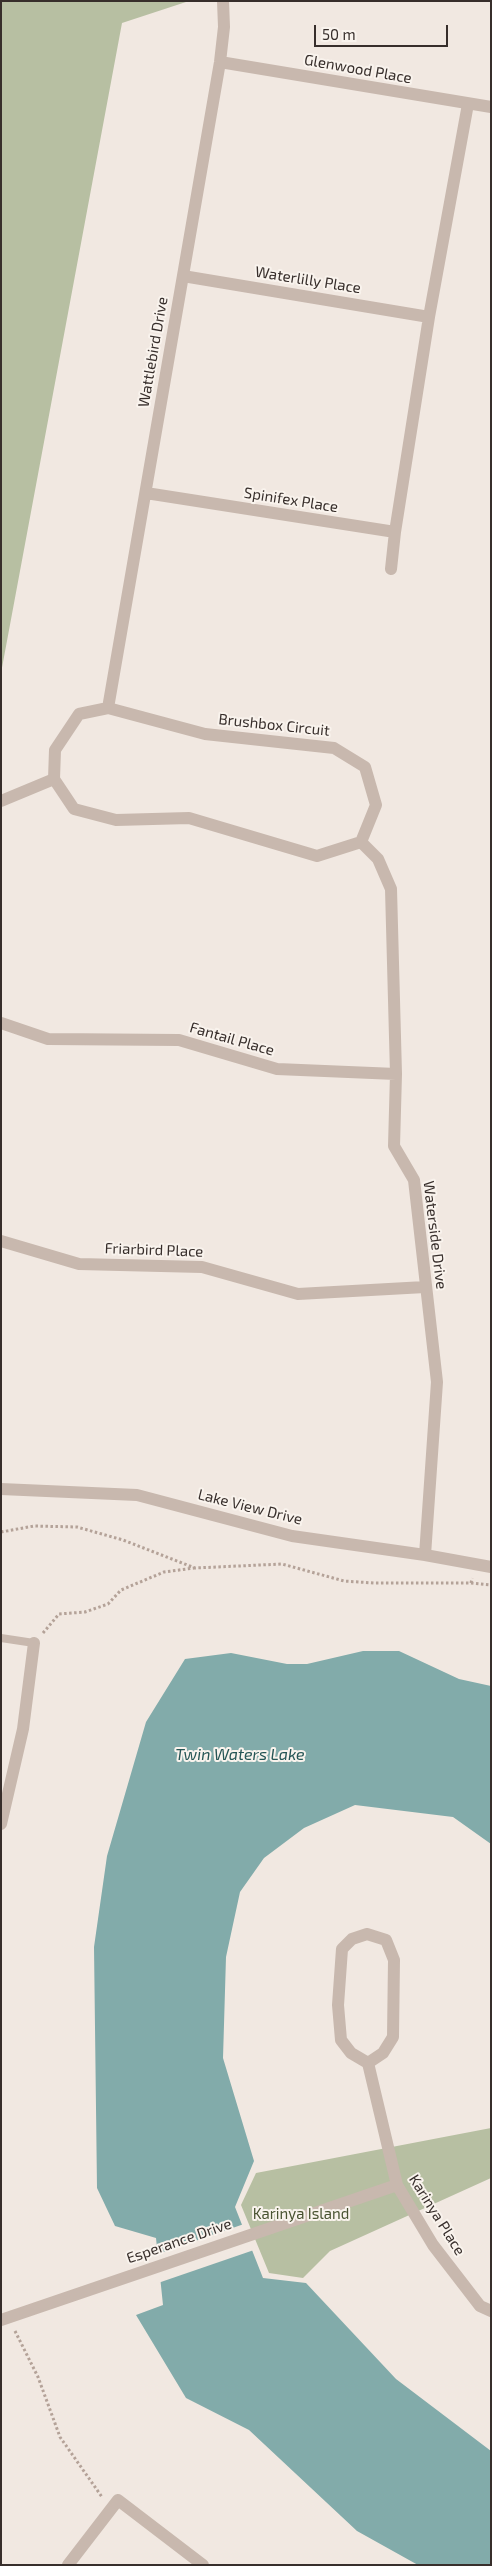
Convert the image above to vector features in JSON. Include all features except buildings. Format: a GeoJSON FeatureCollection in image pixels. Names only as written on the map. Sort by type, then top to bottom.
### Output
{"type":"FeatureCollection","features":[{"type":"Feature","properties":{"kind":"street","name":"Wattlebird Drive"},"geometry":{"type":"LineString","coordinates":[[108,708],[220,62],[224,27],[223,1]]}},
{"type":"Feature","properties":{"kind":"street","name":"Glenwood Place"},"geometry":{"type":"LineString","coordinates":[[220,62],[491,107]]}},
{"type":"Feature","properties":{"kind":"street"},"geometry":{"type":"LineString","coordinates":[[391,568],[429,317],[468,104]]}},
{"type":"Feature","properties":{"kind":"street","name":"Waterlilly Place"},"geometry":{"type":"LineString","coordinates":[[182,276],[429,317]]}},
{"type":"Feature","properties":{"kind":"street","name":"Spinifex Place"},"geometry":{"type":"LineString","coordinates":[[146,494],[395,532]]}},
{"type":"Feature","properties":{"kind":"street","name":"Brushbox Circuit"},"geometry":{"type":"LineString","coordinates":[[54,779],[55,750],[79,714],[108,708],[205,734],[334,748],[365,767],[376,805],[362,842]]}},
{"type":"Feature","properties":{"kind":"street"},"geometry":{"type":"LineString","coordinates":[[1,801],[54,779],[74,809],[116,820],[189,818],[317,856],[362,842]]}},
{"type":"Feature","properties":{"kind":"street","name":"Waterside Drive"},"geometry":{"type":"LineString","coordinates":[[362,842],[378,860],[391,889],[396,1074],[394,1146],[414,1180],[437,1382],[426,1554]]}},
{"type":"Feature","properties":{"kind":"street","name":"Fantail Place"},"geometry":{"type":"LineString","coordinates":[[1,1023],[48,1039],[179,1040],[277,1069],[396,1074]]}},
{"type":"Feature","properties":{"kind":"street","name":"Friarbird Place"},"geometry":{"type":"LineString","coordinates":[[1,1241],[79,1264],[202,1266],[298,1294],[426,1287]]}},
{"type":"Feature","properties":{"kind":"street","name":"Lake View Drive"},"geometry":{"type":"LineString","coordinates":[[1,1489],[137,1495],[292,1536],[426,1554],[491,1567]]}},
{"type":"Feature","properties":{"kind":"street"},"geometry":{"type":"LineString","coordinates":[[1,1824],[23,1729],[34,1643]]}},
{"type":"Feature","properties":{"kind":"street"},"geometry":{"type":"LineString","coordinates":[[367,1934],[386,1940],[394,1960],[393,2037],[383,2054],[368,2063],[351,2053],[341,2040],[338,2005],[342,1949],[352,1939],[367,1934]]}},
{"type":"Feature","properties":{"kind":"street","name":"Karinya Place"},"geometry":{"type":"LineString","coordinates":[[368,2063],[397,2186],[433,2246],[480,2306],[491,2311]]}},
{"type":"Feature","properties":{"kind":"street","name":"Esperance Drive"},"geometry":{"type":"LineString","coordinates":[[5,2319],[146,2269],[397,2186]]}},
{"type":"Feature","properties":{"kind":"street"},"geometry":{"type":"LineString","coordinates":[[68,2565],[118,2500],[203,2565]]}},
{"type":"Feature","properties":{"kind":"lane"},"geometry":{"type":"LineString","coordinates":[[1,1638],[34,1643]]}},
{"type":"Feature","properties":{"kind":"path"},"geometry":{"type":"LineString","coordinates":[[1,1532],[34,1526],[77,1527],[123,1540],[195,1568]]}},
{"type":"Feature","properties":{"kind":"path"},"geometry":{"type":"LineString","coordinates":[[471,1583],[474,1563]]}},
{"type":"Feature","properties":{"kind":"path"},"geometry":{"type":"LineString","coordinates":[[34,1643],[59,1614],[85,1612],[108,1604],[122,1590],[164,1572],[195,1568],[282,1564],[344,1581],[491,1585]]}},
{"type":"Feature","properties":{"kind":"path"},"geometry":{"type":"LineString","coordinates":[[5,2319],[38,2378],[60,2438],[103,2497],[118,2500]]}},
{"type":"Feature","properties":{"kind":"green space"},"geometry":{"type":"Polygon","coordinates":[[[1,1],[186,2],[122,23],[1,673],[1,1]]]}},
{"type":"Feature","properties":{"kind":"green space","name":"Karinya Island"},"geometry":{"type":"Polygon","coordinates":[[[491,2128],[491,2178],[330,2251],[303,2278],[269,2273],[241,2205],[256,2173],[491,2128]]]}},
{"type":"Feature","properties":{"kind":"water","name":"Twin Waters Lake"},"geometry":{"type":"Polygon","coordinates":[[[363,1651],[399,1651],[459,1679],[491,1686],[491,1844],[453,1817],[355,1805],[304,1828],[264,1858],[240,1892],[226,1957],[223,2058],[254,2161],[235,2207],[263,2278],[306,2283],[396,2379],[491,2451],[491,2565],[418,2565],[357,2531],[249,2430],[186,2398],[136,2315],[163,2305],[156,2238],[115,2226],[97,2188],[94,1947],[107,1856],[146,1722],[185,1659],[231,1653],[287,1664],[307,1664],[363,1651]]]}},
{"type":"Feature","properties":{"kind":"pier"},"geometry":{"type":"Polygon","coordinates":[[[244,2224],[254,2250],[158,2283],[155,2255],[244,2224]]]}}]}
